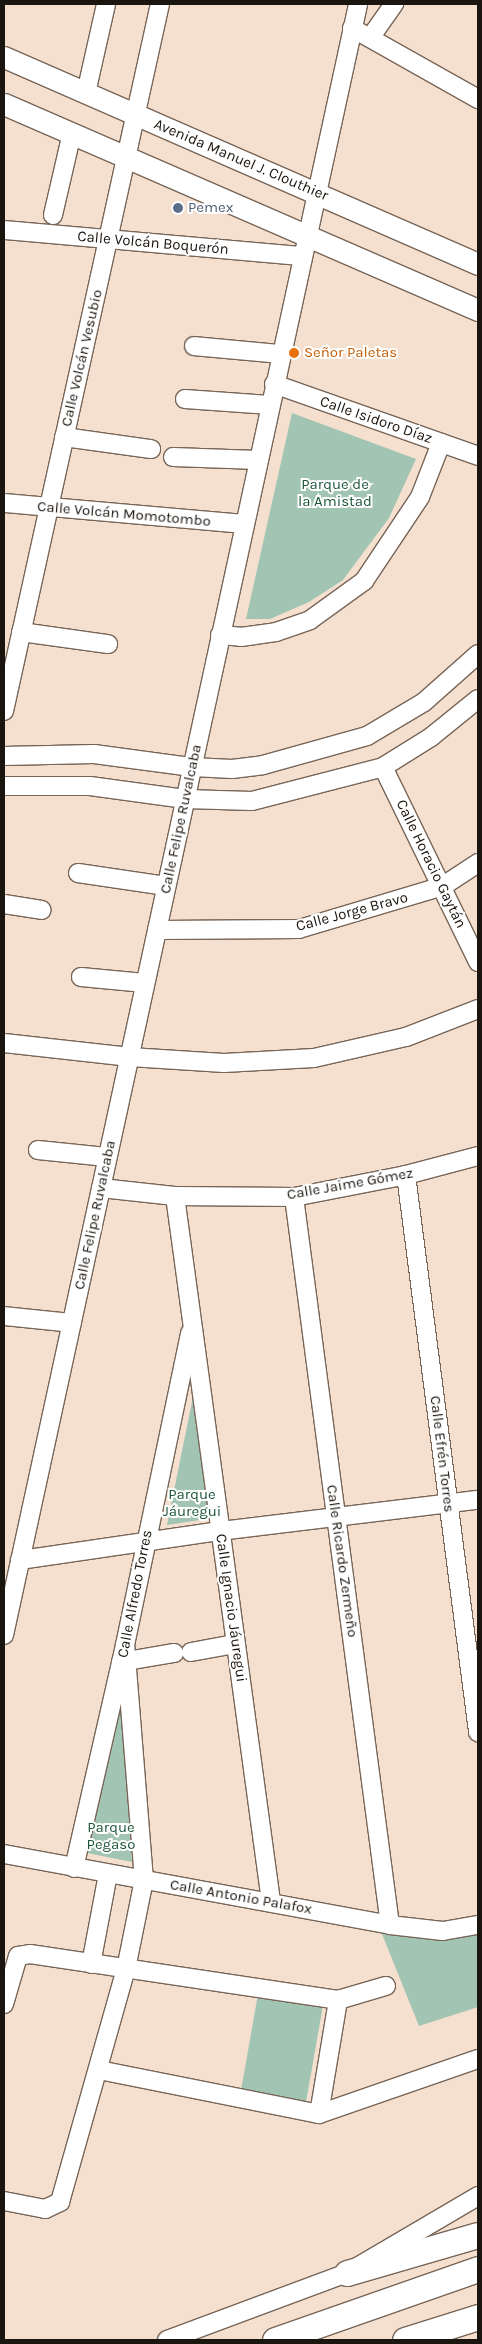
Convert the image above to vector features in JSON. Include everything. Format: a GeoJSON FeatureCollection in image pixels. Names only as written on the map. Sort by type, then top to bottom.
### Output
{"type":"FeatureCollection","features":[{"type":"Feature","properties":{"kind":"highway"},"geometry":{"type":"LineString","coordinates":[[347,2273],[478,2235]]}},
{"type":"Feature","properties":{"kind":"highway"},"geometry":{"type":"LineString","coordinates":[[275,2340],[478,2269]]}},
{"type":"Feature","properties":{"kind":"highway"},"geometry":{"type":"LineString","coordinates":[[405,2340],[477,2317]]}},
{"type":"Feature","properties":{"kind":"highway"},"geometry":{"type":"LineString","coordinates":[[430,2340],[477,2317]]}},
{"type":"Feature","properties":{"kind":"main road","name":"Avenida Manuel J. Clouthier"},"geometry":{"type":"LineString","coordinates":[[4,57],[317,192],[478,264]]}},
{"type":"Feature","properties":{"kind":"main road"},"geometry":{"type":"LineString","coordinates":[[4,104],[308,234],[478,310]]}},
{"type":"Feature","properties":{"kind":"street"},"geometry":{"type":"LineString","coordinates":[[86,93],[106,4]]}},
{"type":"Feature","properties":{"kind":"street","name":"Calle Volcán Vesubio"},"geometry":{"type":"LineString","coordinates":[[4,712],[160,4]]}},
{"type":"Feature","properties":{"kind":"street","name":"Calle Felipe Ruvalcaba"},"geometry":{"type":"LineString","coordinates":[[4,1635],[9,1588],[20,1560],[358,4]]}},
{"type":"Feature","properties":{"kind":"street"},"geometry":{"type":"LineString","coordinates":[[370,38],[394,4]]}},
{"type":"Feature","properties":{"kind":"street"},"geometry":{"type":"LineString","coordinates":[[352,28],[476,94]]}},
{"type":"Feature","properties":{"kind":"street"},"geometry":{"type":"LineString","coordinates":[[53,215],[72,133]]}},
{"type":"Feature","properties":{"kind":"street","name":"Calle Volcán Boquerón"},"geometry":{"type":"LineString","coordinates":[[4,230],[303,256]]}},
{"type":"Feature","properties":{"kind":"street"},"geometry":{"type":"LineString","coordinates":[[194,346],[281,354]]}},
{"type":"Feature","properties":{"kind":"street","name":"Calle Isidoro Díaz"},"geometry":{"type":"LineString","coordinates":[[274,384],[478,456]]}},
{"type":"Feature","properties":{"kind":"street"},"geometry":{"type":"LineString","coordinates":[[186,399],[270,405]]}},
{"type":"Feature","properties":{"kind":"street"},"geometry":{"type":"LineString","coordinates":[[64,437],[151,449]]}},
{"type":"Feature","properties":{"kind":"street"},"geometry":{"type":"LineString","coordinates":[[220,635],[241,637],[276,632],[310,620],[364,581],[420,497],[441,443]]}},
{"type":"Feature","properties":{"kind":"street"},"geometry":{"type":"LineString","coordinates":[[174,457],[258,460]]}},
{"type":"Feature","properties":{"kind":"street","name":"Calle Volcán Momotombo"},"geometry":{"type":"LineString","coordinates":[[4,503],[244,524]]}},
{"type":"Feature","properties":{"kind":"street"},"geometry":{"type":"LineString","coordinates":[[21,632],[108,644]]}},
{"type":"Feature","properties":{"kind":"street"},"geometry":{"type":"LineString","coordinates":[[4,756],[94,754],[192,767],[232,769],[263,765],[367,736],[424,702],[478,654]]}},
{"type":"Feature","properties":{"kind":"street"},"geometry":{"type":"LineString","coordinates":[[4,786],[90,786],[185,798],[252,801],[383,767],[431,737],[478,699]]}},
{"type":"Feature","properties":{"kind":"street","name":"Calle Horacio Gaytán"},"geometry":{"type":"LineString","coordinates":[[383,767],[443,886],[478,962]]}},
{"type":"Feature","properties":{"kind":"street","name":"Calle Jorge Bravo"},"geometry":{"type":"LineString","coordinates":[[157,930],[299,929],[443,886],[478,863]]}},
{"type":"Feature","properties":{"kind":"street"},"geometry":{"type":"LineString","coordinates":[[78,873],[166,886]]}},
{"type":"Feature","properties":{"kind":"street"},"geometry":{"type":"LineString","coordinates":[[4,904],[42,910]]}},
{"type":"Feature","properties":{"kind":"street"},"geometry":{"type":"LineString","coordinates":[[80,977],[145,983]]}},
{"type":"Feature","properties":{"kind":"street"},"geometry":{"type":"LineString","coordinates":[[4,1043],[130,1057],[224,1063],[314,1058],[406,1037],[478,1009]]}},
{"type":"Feature","properties":{"kind":"street"},"geometry":{"type":"LineString","coordinates":[[38,1150],[107,1157]]}},
{"type":"Feature","properties":{"kind":"street","name":"Calle Jaime Gómez"},"geometry":{"type":"LineString","coordinates":[[101,1188],[175,1196],[294,1197],[406,1175],[478,1156]]}},
{"type":"Feature","properties":{"kind":"street","name":"Calle Efrén Torres"},"geometry":{"type":"LineString","coordinates":[[406,1175],[478,1732]]}},
{"type":"Feature","properties":{"kind":"street","name":"Calle Ignacio Jáuregui"},"geometry":{"type":"LineString","coordinates":[[175,1196],[271,1901]]}},
{"type":"Feature","properties":{"kind":"street","name":"Calle Ricardo Zermeño"},"geometry":{"type":"LineString","coordinates":[[294,1197],[390,1925]]}},
{"type":"Feature","properties":{"kind":"street"},"geometry":{"type":"LineString","coordinates":[[4,1316],[72,1323]]}},
{"type":"Feature","properties":{"kind":"street","name":"Calle Alfredo Torres"},"geometry":{"type":"LineString","coordinates":[[74,1868],[124,1656],[145,1541],[193,1320]]}},
{"type":"Feature","properties":{"kind":"street"},"geometry":{"type":"LineString","coordinates":[[20,1560],[220,1531],[478,1500]]}},
{"type":"Feature","properties":{"kind":"street"},"geometry":{"type":"LineString","coordinates":[[4,2201],[45,2209],[60,2202],[99,2070],[126,1969],[144,1880],[124,1656],[182,1652],[236,1644]]}},
{"type":"Feature","properties":{"kind":"street","name":"Calle Antonio Palafox"},"geometry":{"type":"LineString","coordinates":[[4,1854],[108,1874],[271,1901],[390,1925],[443,1930],[478,1924]]}},
{"type":"Feature","properties":{"kind":"street"},"geometry":{"type":"LineString","coordinates":[[91,1964],[108,1874]]}},
{"type":"Feature","properties":{"kind":"street"},"geometry":{"type":"LineString","coordinates":[[4,2004],[18,1956],[30,1954],[338,2000],[386,1986]]}},
{"type":"Feature","properties":{"kind":"street"},"geometry":{"type":"LineString","coordinates":[[319,2114],[338,2000]]}},
{"type":"Feature","properties":{"kind":"street"},"geometry":{"type":"LineString","coordinates":[[99,2070],[319,2114],[478,2059]]}},
{"type":"Feature","properties":{"kind":"street"},"geometry":{"type":"LineString","coordinates":[[324,2084],[334,2097],[351,2103]]}},
{"type":"Feature","properties":{"kind":"street"},"geometry":{"type":"LineString","coordinates":[[167,2340],[347,2273],[478,2196]]}},
{"type":"Feature","properties":{"kind":"green space","name":"Parque de la Amistad"},"geometry":{"type":"Polygon","coordinates":[[[292,413],[416,459],[389,518],[343,580],[309,602],[270,619],[246,619],[292,413]]]}},
{"type":"Feature","properties":{"kind":"green space","name":"Parque Jáuregui"},"geometry":{"type":"Polygon","coordinates":[[[195,1387],[213,1518],[167,1525],[195,1387]]]}},
{"type":"Feature","properties":{"kind":"green space","name":"Parque Pegaso"},"geometry":{"type":"Polygon","coordinates":[[[122,1702],[132,1862],[87,1853],[122,1702]]]}},
{"type":"Feature","properties":{"kind":"green space"},"geometry":{"type":"Polygon","coordinates":[[[478,1929],[478,2007],[419,2026],[382,1934],[445,1939],[478,1929]]]}},
{"type":"Feature","properties":{"kind":"green space"},"geometry":{"type":"Polygon","coordinates":[[[258,1994],[323,2005],[306,2102],[241,2091],[258,1994]]]}},
{"type":"Feature","properties":{"kind":"place","name":"Pemex"},"geometry":{"type":"Point","coordinates":[178,208]}},
{"type":"Feature","properties":{"kind":"place","name":"Señor Paletas"},"geometry":{"type":"Point","coordinates":[294,353]}}]}
